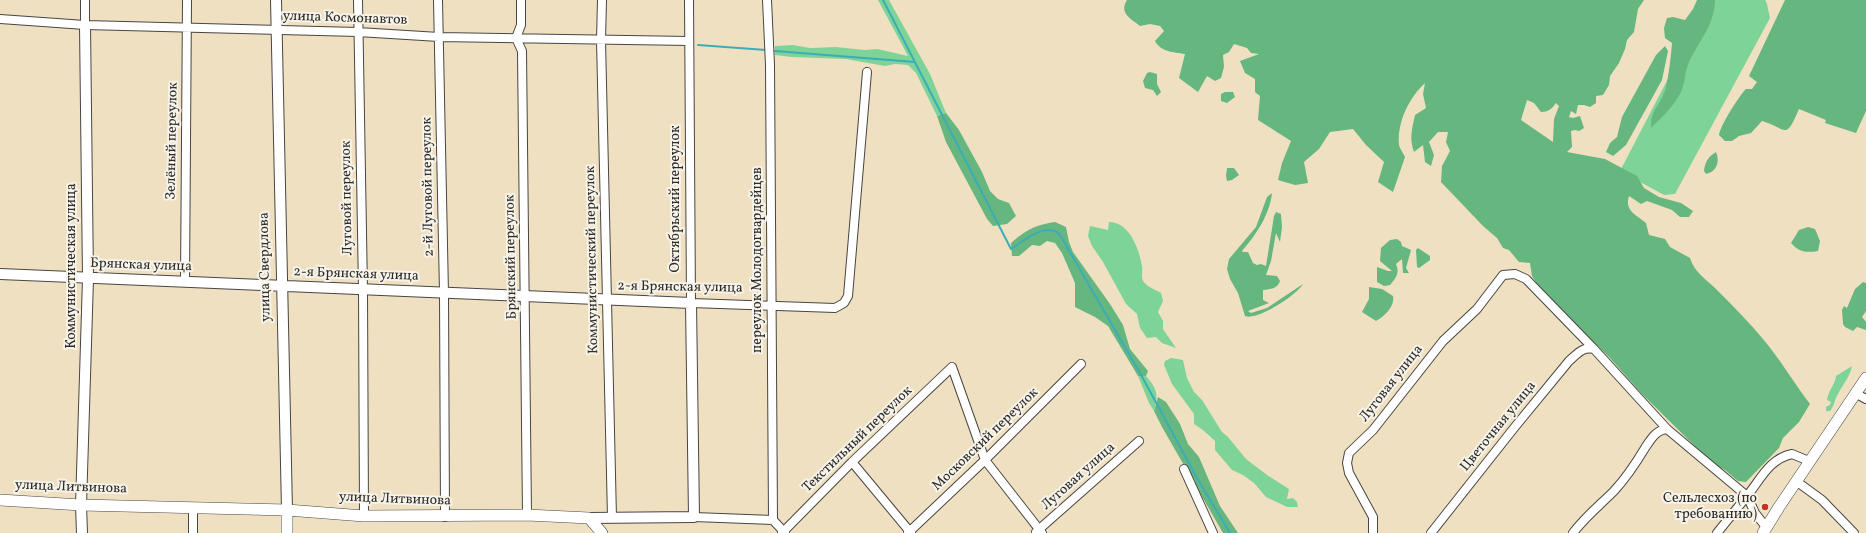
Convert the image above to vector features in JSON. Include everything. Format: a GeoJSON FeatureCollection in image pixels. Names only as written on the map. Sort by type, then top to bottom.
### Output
{"type":"FeatureCollection","features":[{"type":"Feature","properties":{"kind":"main road"},"geometry":{"type":"LineString","coordinates":[[1765,530],[1809,461],[1866,378]]}},
{"type":"Feature","properties":{"kind":"main road","name":"улица Литвинова"},"geometry":{"type":"LineString","coordinates":[[0,500],[81,505],[287,510],[364,516],[445,517],[527,515],[589,518]]}},
{"type":"Feature","properties":{"kind":"main road","name":"улица Свердлова"},"geometry":{"type":"LineString","coordinates":[[287,510],[287,533]]}},
{"type":"Feature","properties":{"kind":"main road"},"geometry":{"type":"LineString","coordinates":[[589,518],[602,533]]}},
{"type":"Feature","properties":{"kind":"street","name":"Коммунистическая улица"},"geometry":{"type":"LineString","coordinates":[[82,533],[81,505],[88,279],[85,0]]}},
{"type":"Feature","properties":{"kind":"street","name":"Зелёный переулок"},"geometry":{"type":"LineString","coordinates":[[185,282],[187,0]]}},
{"type":"Feature","properties":{"kind":"street","name":"улица Свердлова"},"geometry":{"type":"LineString","coordinates":[[276,0],[287,510]]}},
{"type":"Feature","properties":{"kind":"street","name":"Луговой переулок"},"geometry":{"type":"LineString","coordinates":[[358,0],[363,290],[364,516]]}},
{"type":"Feature","properties":{"kind":"street","name":"2-й Луговой переулок"},"geometry":{"type":"LineString","coordinates":[[438,0],[444,293],[445,517]]}},
{"type":"Feature","properties":{"kind":"street"},"geometry":{"type":"LineString","coordinates":[[516,38],[521,26],[521,0]]}},
{"type":"Feature","properties":{"kind":"street","name":"Коммунистический переулок"},"geometry":{"type":"LineString","coordinates":[[602,0],[601,40],[612,518]]}},
{"type":"Feature","properties":{"kind":"street","name":"Октябрьский переулок"},"geometry":{"type":"LineString","coordinates":[[689,0],[694,517]]}},
{"type":"Feature","properties":{"kind":"street","name":"переулок Молодогвардейцев"},"geometry":{"type":"LineString","coordinates":[[767,0],[770,65],[773,520]]}},
{"type":"Feature","properties":{"kind":"street","name":"улица Космонавтов"},"geometry":{"type":"LineString","coordinates":[[0,19],[85,26],[276,29],[438,37],[689,41]]}},
{"type":"Feature","properties":{"kind":"street","name":"Брянский переулок"},"geometry":{"type":"LineString","coordinates":[[516,38],[522,51],[526,297],[527,515]]}},
{"type":"Feature","properties":{"kind":"street","name":"2-я Брянская улица"},"geometry":{"type":"LineString","coordinates":[[281,286],[526,297],[835,308],[844,303],[848,296],[867,72]]}},
{"type":"Feature","properties":{"kind":"street","name":"Брянская улица"},"geometry":{"type":"LineString","coordinates":[[0,274],[88,279],[281,286]]}},
{"type":"Feature","properties":{"kind":"street","name":"Луговая улица"},"geometry":{"type":"LineString","coordinates":[[1373,533],[1373,517],[1349,473],[1347,463],[1349,453],[1373,430],[1438,347],[1477,309],[1503,275],[1515,274],[1526,279],[1594,349]]}},
{"type":"Feature","properties":{"kind":"street","name":"Цветочная улица"},"geometry":{"type":"LineString","coordinates":[[1431,533],[1569,361],[1578,352],[1585,348],[1594,349]]}},
{"type":"Feature","properties":{"kind":"street"},"geometry":{"type":"LineString","coordinates":[[1594,349],[1667,429],[1747,496],[1765,530]]}},
{"type":"Feature","properties":{"kind":"street","name":"Московский переулок"},"geometry":{"type":"LineString","coordinates":[[910,532],[986,460],[1081,364]]}},
{"type":"Feature","properties":{"kind":"street","name":"Текстильный переулок"},"geometry":{"type":"LineString","coordinates":[[783,533],[852,462],[952,367],[986,460]]}},
{"type":"Feature","properties":{"kind":"street"},"geometry":{"type":"LineString","coordinates":[[1855,393],[1866,399]]}},
{"type":"Feature","properties":{"kind":"street"},"geometry":{"type":"LineString","coordinates":[[1573,533],[1584,519],[1614,491],[1655,434],[1661,430],[1667,429]]}},
{"type":"Feature","properties":{"kind":"street","name":"Луговая улица"},"geometry":{"type":"LineString","coordinates":[[1039,532],[1139,441]]}},
{"type":"Feature","properties":{"kind":"street"},"geometry":{"type":"LineString","coordinates":[[1717,533],[1758,480],[1778,458],[1792,454],[1809,461]]}},
{"type":"Feature","properties":{"kind":"street"},"geometry":{"type":"LineString","coordinates":[[986,460],[1039,532]]}},
{"type":"Feature","properties":{"kind":"street"},"geometry":{"type":"LineString","coordinates":[[852,462],[910,532]]}},
{"type":"Feature","properties":{"kind":"street"},"geometry":{"type":"LineString","coordinates":[[1184,469],[1213,533]]}},
{"type":"Feature","properties":{"kind":"street"},"geometry":{"type":"LineString","coordinates":[[1796,481],[1822,500],[1854,533]]}},
{"type":"Feature","properties":{"kind":"street"},"geometry":{"type":"LineString","coordinates":[[193,507],[193,533]]}},
{"type":"Feature","properties":{"kind":"street","name":"улица Литвинова"},"geometry":{"type":"LineString","coordinates":[[589,518],[694,517],[773,520]]}},
{"type":"Feature","properties":{"kind":"street"},"geometry":{"type":"LineString","coordinates":[[773,520],[783,533]]}},
{"type":"Feature","properties":{"kind":"green space"},"geometry":{"type":"Polygon","coordinates":[[[878,0],[889,0],[930,74],[946,113],[937,116],[916,73],[908,65],[895,64],[885,66],[846,59],[775,55],[775,46],[793,45],[810,48],[836,47],[865,50],[877,49],[908,56],[878,0]]]}},
{"type":"Feature","properties":{"kind":"green space"},"geometry":{"type":"Polygon","coordinates":[[[1127,0],[1644,0],[1638,9],[1634,32],[1627,40],[1619,63],[1610,76],[1609,85],[1603,95],[1596,96],[1596,103],[1590,107],[1578,105],[1576,114],[1571,111],[1569,117],[1573,118],[1580,116],[1584,128],[1579,131],[1571,131],[1572,147],[1567,152],[1605,159],[1637,176],[1644,188],[1659,197],[1681,203],[1693,211],[1689,217],[1680,217],[1672,210],[1647,201],[1641,204],[1629,196],[1628,201],[1628,205],[1632,212],[1646,223],[1649,235],[1665,239],[1670,247],[1690,258],[1694,268],[1752,326],[1810,404],[1799,422],[1783,438],[1779,448],[1746,482],[1738,481],[1725,470],[1713,464],[1641,393],[1610,358],[1537,284],[1532,276],[1530,263],[1519,262],[1509,250],[1503,248],[1497,238],[1483,226],[1441,182],[1442,166],[1450,151],[1446,142],[1448,132],[1438,132],[1429,142],[1434,155],[1431,166],[1425,162],[1423,145],[1414,152],[1411,138],[1412,129],[1415,115],[1426,108],[1423,94],[1425,83],[1409,103],[1402,119],[1399,145],[1405,157],[1393,192],[1378,182],[1384,162],[1366,145],[1353,129],[1330,132],[1319,149],[1304,162],[1308,183],[1295,185],[1278,180],[1282,163],[1291,141],[1258,120],[1260,96],[1255,92],[1255,79],[1245,73],[1240,61],[1259,54],[1251,53],[1247,48],[1234,44],[1229,52],[1223,55],[1224,67],[1221,78],[1215,81],[1207,76],[1198,92],[1179,78],[1185,54],[1168,51],[1158,45],[1155,41],[1164,31],[1160,26],[1150,24],[1140,26],[1129,18],[1125,12],[1127,0]],[[1527,100],[1521,120],[1553,142],[1554,119],[1559,106],[1556,103],[1550,110],[1541,112],[1534,103],[1527,100]]]}},
{"type":"Feature","properties":{"kind":"green space"},"geometry":{"type":"Polygon","coordinates":[[[1697,0],[1715,0],[1712,17],[1706,32],[1689,62],[1681,92],[1671,107],[1651,128],[1652,116],[1664,93],[1669,71],[1672,43],[1665,38],[1664,28],[1667,18],[1673,17],[1685,20],[1693,9],[1697,0]]]}},
{"type":"Feature","properties":{"kind":"green space"},"geometry":{"type":"Polygon","coordinates":[[[1709,0],[1765,0],[1770,18],[1675,194],[1664,195],[1620,171],[1709,0]]]}},
{"type":"Feature","properties":{"kind":"green space"},"geometry":{"type":"Polygon","coordinates":[[[1785,0],[1866,0],[1866,111],[1856,133],[1825,123],[1826,120],[1799,109],[1788,129],[1781,129],[1762,121],[1751,133],[1739,136],[1732,141],[1725,141],[1719,135],[1720,131],[1730,111],[1746,89],[1752,89],[1757,82],[1749,76],[1785,0]]]}},
{"type":"Feature","properties":{"kind":"green space"},"geometry":{"type":"Polygon","coordinates":[[[1665,46],[1668,51],[1662,80],[1626,145],[1613,156],[1606,152],[1610,143],[1617,137],[1622,117],[1656,55],[1665,46]]]}},
{"type":"Feature","properties":{"kind":"green space"},"geometry":{"type":"Polygon","coordinates":[[[1150,72],[1157,74],[1157,84],[1161,92],[1157,96],[1153,90],[1145,88],[1143,81],[1147,73],[1150,72]]]}},
{"type":"Feature","properties":{"kind":"green space"},"geometry":{"type":"Polygon","coordinates":[[[1225,92],[1233,92],[1235,97],[1227,103],[1221,101],[1221,94],[1225,92]]]}},
{"type":"Feature","properties":{"kind":"green space"},"geometry":{"type":"Polygon","coordinates":[[[946,113],[959,130],[982,172],[990,191],[998,199],[1009,203],[1016,216],[1007,224],[993,226],[987,219],[946,142],[937,116],[946,113]]]}},
{"type":"Feature","properties":{"kind":"green space"},"geometry":{"type":"Polygon","coordinates":[[[1716,152],[1718,159],[1717,166],[1713,171],[1706,174],[1704,171],[1706,162],[1716,152]]]}},
{"type":"Feature","properties":{"kind":"green space"},"geometry":{"type":"Polygon","coordinates":[[[1227,168],[1234,168],[1239,175],[1232,180],[1227,181],[1227,168]]]}},
{"type":"Feature","properties":{"kind":"green space"},"geometry":{"type":"Polygon","coordinates":[[[1272,193],[1271,201],[1262,224],[1242,251],[1248,252],[1253,263],[1266,266],[1274,216],[1276,212],[1281,214],[1282,227],[1280,242],[1276,233],[1271,261],[1266,275],[1277,276],[1280,281],[1275,287],[1263,290],[1263,300],[1269,303],[1248,311],[1251,313],[1267,308],[1303,284],[1285,300],[1267,311],[1251,317],[1245,316],[1238,293],[1230,279],[1227,269],[1229,259],[1256,227],[1267,197],[1272,193]]]}},
{"type":"Feature","properties":{"kind":"green space"},"geometry":{"type":"Polygon","coordinates":[[[1055,222],[1066,227],[1073,252],[1123,325],[1130,349],[1148,371],[1146,376],[1138,376],[1108,326],[1095,317],[1075,307],[1075,283],[1062,253],[1055,243],[1047,241],[1040,246],[1032,245],[1019,256],[1012,256],[1011,243],[1016,238],[1026,231],[1055,222]]]}},
{"type":"Feature","properties":{"kind":"green space"},"geometry":{"type":"Polygon","coordinates":[[[1109,222],[1122,226],[1136,244],[1141,259],[1143,281],[1149,287],[1161,293],[1163,301],[1158,312],[1163,321],[1163,329],[1176,348],[1162,343],[1156,337],[1147,338],[1140,328],[1137,314],[1126,304],[1103,262],[1092,246],[1088,236],[1090,226],[1108,230],[1109,222]]]}},
{"type":"Feature","properties":{"kind":"green space"},"geometry":{"type":"Polygon","coordinates":[[[1808,227],[1815,229],[1820,241],[1818,251],[1803,251],[1791,243],[1799,230],[1808,227]]]}},
{"type":"Feature","properties":{"kind":"green space"},"geometry":{"type":"Polygon","coordinates":[[[1397,239],[1401,242],[1402,246],[1411,250],[1406,268],[1409,273],[1403,273],[1402,259],[1396,264],[1397,275],[1394,280],[1390,285],[1384,286],[1377,282],[1377,267],[1392,271],[1380,261],[1381,248],[1390,240],[1397,239]]]}},
{"type":"Feature","properties":{"kind":"green space"},"geometry":{"type":"Polygon","coordinates":[[[1418,248],[1430,256],[1430,260],[1419,268],[1417,267],[1416,250],[1418,248]]]}},
{"type":"Feature","properties":{"kind":"green space"},"geometry":{"type":"Polygon","coordinates":[[[1863,282],[1866,283],[1866,311],[1862,317],[1866,322],[1866,330],[1857,327],[1853,331],[1845,327],[1843,324],[1842,310],[1844,306],[1847,308],[1855,289],[1863,282]]]}},
{"type":"Feature","properties":{"kind":"green space"},"geometry":{"type":"Polygon","coordinates":[[[1369,287],[1382,289],[1393,296],[1389,310],[1376,321],[1362,312],[1369,299],[1369,287]]]}},
{"type":"Feature","properties":{"kind":"green space"},"geometry":{"type":"Polygon","coordinates":[[[1171,358],[1183,360],[1187,378],[1194,392],[1202,400],[1222,432],[1246,459],[1289,489],[1287,499],[1293,498],[1297,502],[1298,507],[1287,507],[1266,497],[1254,483],[1243,475],[1232,470],[1215,450],[1215,441],[1194,424],[1194,414],[1172,384],[1164,365],[1165,361],[1171,358]]]}},
{"type":"Feature","properties":{"kind":"green space"},"geometry":{"type":"Polygon","coordinates":[[[1852,366],[1850,374],[1837,396],[1832,409],[1830,411],[1826,411],[1826,407],[1830,405],[1831,402],[1827,400],[1836,376],[1852,366]]]}},
{"type":"Feature","properties":{"kind":"green space"},"geometry":{"type":"Polygon","coordinates":[[[1138,376],[1146,376],[1155,388],[1157,396],[1154,411],[1149,403],[1138,376]]]}},
{"type":"Feature","properties":{"kind":"green space"},"geometry":{"type":"Polygon","coordinates":[[[1158,397],[1166,402],[1180,424],[1188,444],[1199,457],[1220,506],[1238,533],[1223,533],[1154,411],[1158,397]]]}},
{"type":"Feature","properties":{"kind":"waterway"},"geometry":{"type":"LineString","coordinates":[[883,0],[1011,249],[1042,231],[1055,231],[1060,235],[1140,373],[1197,478],[1230,533]]}},
{"type":"Feature","properties":{"kind":"waterway"},"geometry":{"type":"LineString","coordinates":[[698,45],[766,50]]}},
{"type":"Feature","properties":{"kind":"waterway"},"geometry":{"type":"LineString","coordinates":[[775,51],[915,62]]}},
{"type":"Feature","properties":{"kind":"place","name":"Сельлесхоз (по требованию)"},"geometry":{"type":"Point","coordinates":[1765,507]}}]}
